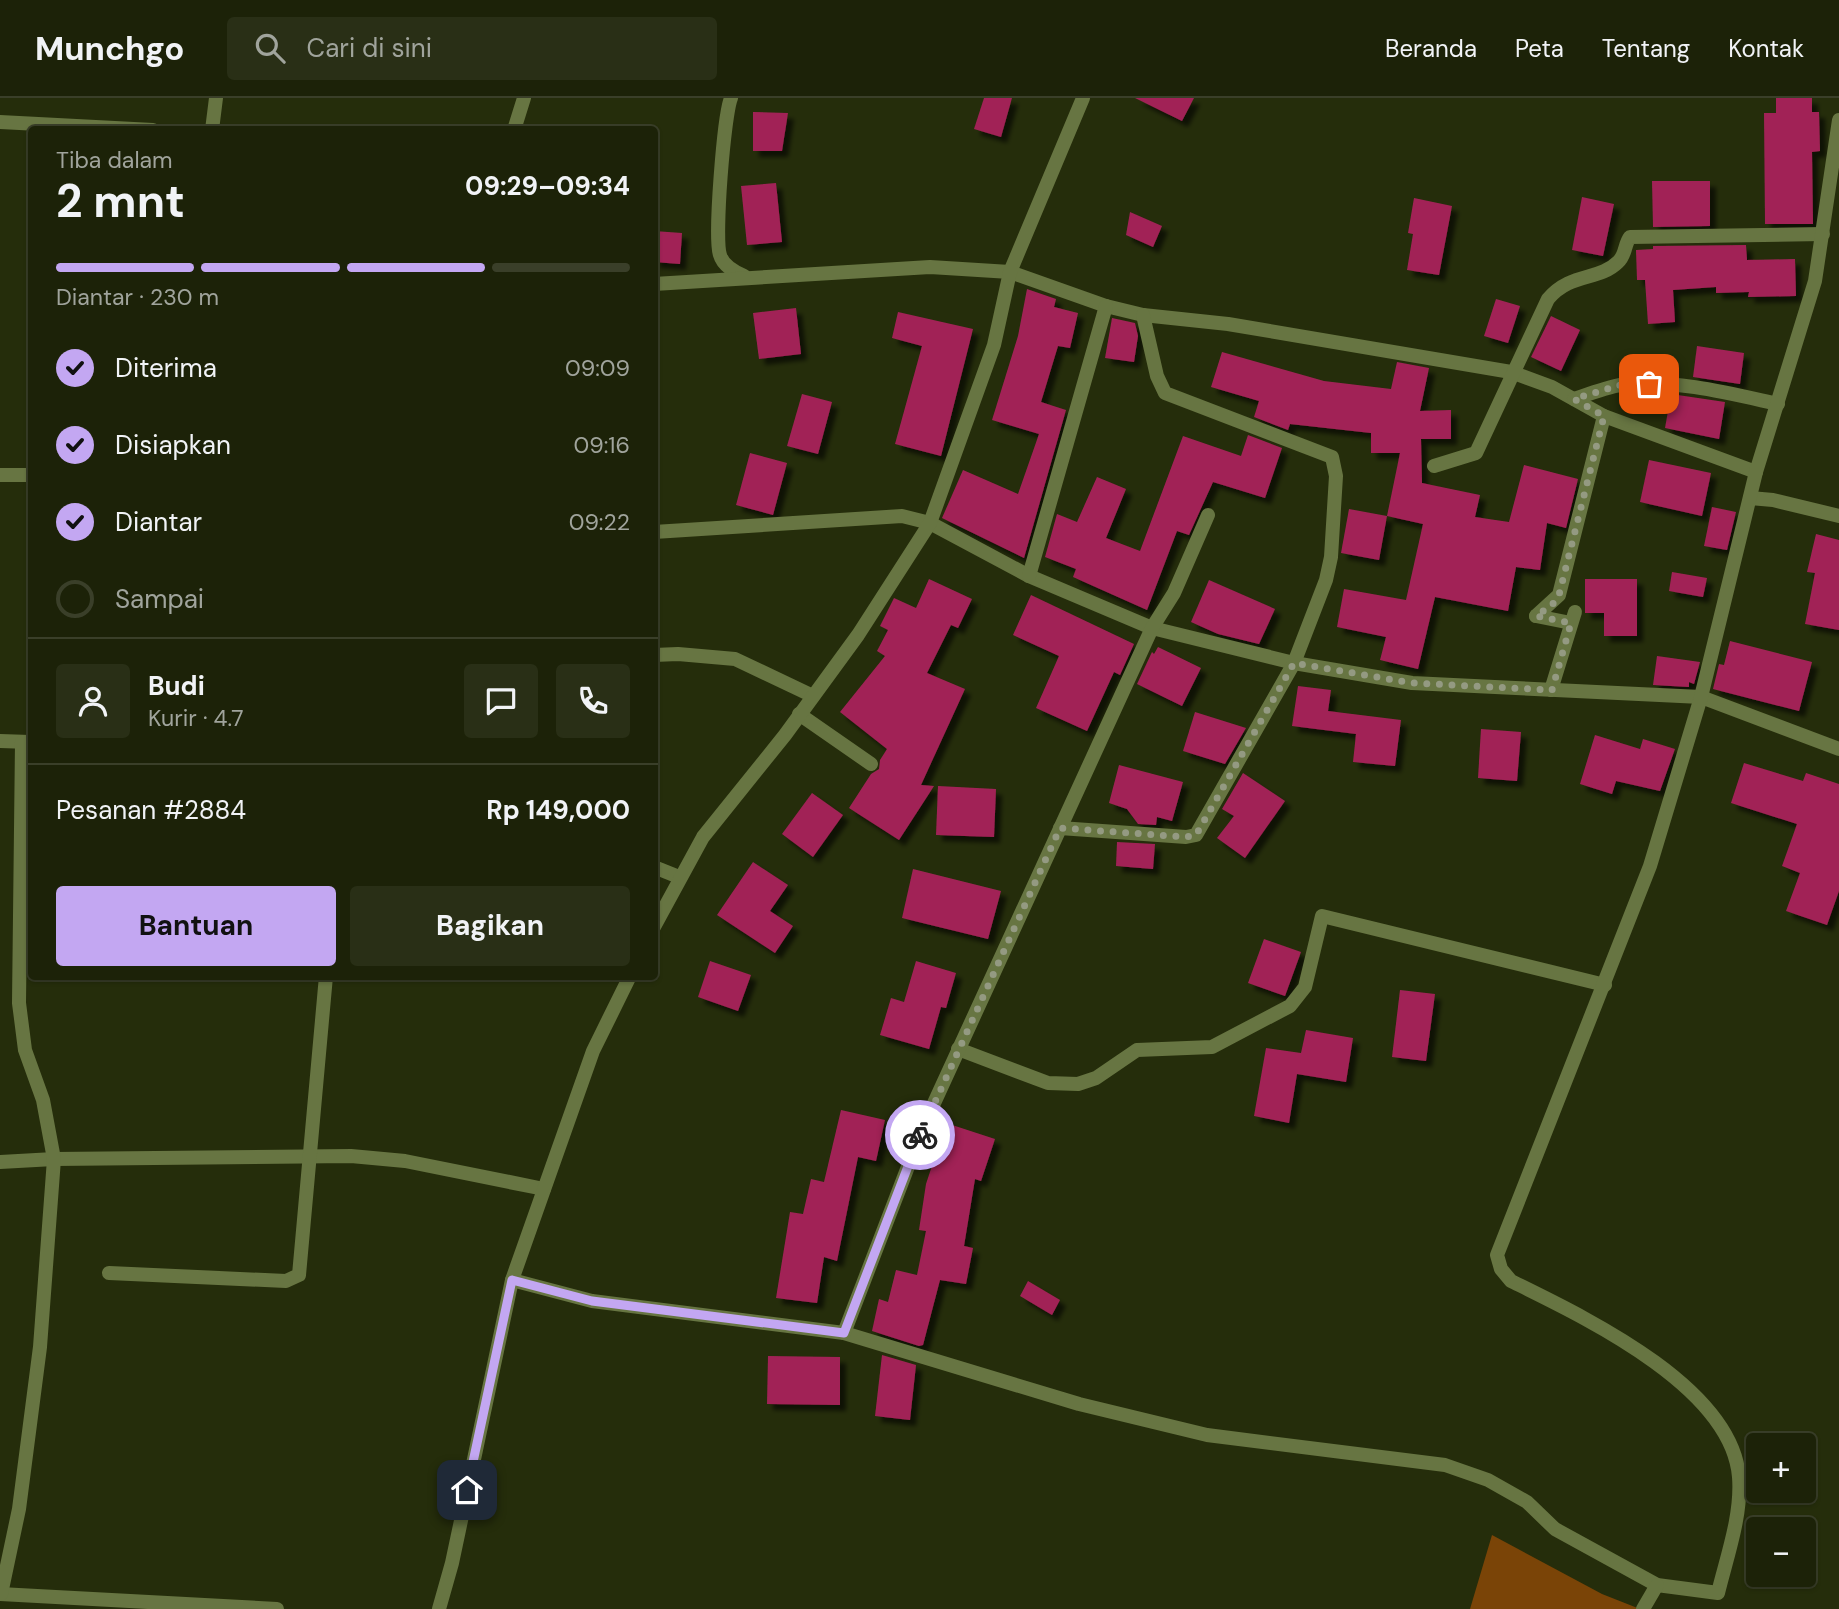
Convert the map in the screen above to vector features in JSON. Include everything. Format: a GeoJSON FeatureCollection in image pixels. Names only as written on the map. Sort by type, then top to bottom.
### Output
{"type":"FeatureCollection","features":[{"type":"Feature","properties":{"kind":"street"},"geometry":{"type":"LineString","coordinates":[[212,126],[216,98]]}},
{"type":"Feature","properties":{"kind":"street"},"geometry":{"type":"LineString","coordinates":[[515,126],[524,98]]}},
{"type":"Feature","properties":{"kind":"street"},"geometry":{"type":"LineString","coordinates":[[731,98],[720,178],[720,255],[729,268],[746,277]]}},
{"type":"Feature","properties":{"kind":"street"},"geometry":{"type":"LineString","coordinates":[[658,919],[703,837],[813,696],[865,624],[930,523],[994,345],[1010,272],[1083,98]]}},
{"type":"Feature","properties":{"kind":"street"},"geometry":{"type":"LineString","coordinates":[[512,1280],[592,1301],[844,1333],[1079,1404],[1207,1435],[1445,1465],[1488,1480],[1527,1502],[1555,1529],[1657,1585],[1718,1593],[1736,1516],[1739,1480],[1733,1448],[1711,1414],[1652,1358],[1600,1325],[1511,1281],[1501,1269],[1497,1255],[1650,866],[1701,697],[1756,472],[1815,281],[1839,120]]}},
{"type":"Feature","properties":{"kind":"street"},"geometry":{"type":"LineString","coordinates":[[0,122],[76,126]]}},
{"type":"Feature","properties":{"kind":"street"},"geometry":{"type":"LineString","coordinates":[[1434,466],[1476,453],[1511,372],[1554,292],[1569,281],[1615,265],[1623,256],[1630,237],[1822,234]]}},
{"type":"Feature","properties":{"kind":"street"},"geometry":{"type":"LineString","coordinates":[[658,284],[930,267],[1010,272],[1106,306],[1143,315],[1228,324],[1511,372],[1574,399],[1604,416],[1756,472]]}},
{"type":"Feature","properties":{"kind":"street"},"geometry":{"type":"LineString","coordinates":[[1029,576],[1106,306]]}},
{"type":"Feature","properties":{"kind":"street"},"geometry":{"type":"LineString","coordinates":[[1060,828],[1186,837],[1196,835],[1294,663],[1331,557],[1332,457],[1165,393],[1157,376],[1143,315]]}},
{"type":"Feature","properties":{"kind":"street"},"geometry":{"type":"LineString","coordinates":[[1574,399],[1624,384],[1673,384],[1707,388],[1778,404]]}},
{"type":"Feature","properties":{"kind":"street"},"geometry":{"type":"LineString","coordinates":[[1552,690],[1573,617],[1536,616],[1552,605],[1559,595],[1604,416]]}},
{"type":"Feature","properties":{"kind":"street"},"geometry":{"type":"LineString","coordinates":[[0,475],[28,475]]}},
{"type":"Feature","properties":{"kind":"street"},"geometry":{"type":"LineString","coordinates":[[1750,498],[1773,500],[1839,516]]}},
{"type":"Feature","properties":{"kind":"street"},"geometry":{"type":"LineString","coordinates":[[844,1333],[924,1125],[1060,828],[1159,629],[1177,601],[1174,593],[1208,515]]}},
{"type":"Feature","properties":{"kind":"street"},"geometry":{"type":"LineString","coordinates":[[658,532],[902,516],[930,523],[1029,576],[1159,629],[1294,663],[1412,683],[1701,697],[1839,749]]}},
{"type":"Feature","properties":{"kind":"street"},"geometry":{"type":"LineString","coordinates":[[658,655],[735,659],[813,696]]}},
{"type":"Feature","properties":{"kind":"street"},"geometry":{"type":"LineString","coordinates":[[799,714],[871,764]]}},
{"type":"Feature","properties":{"kind":"street"},"geometry":{"type":"LineString","coordinates":[[0,741],[27,742],[19,1003],[25,1050],[37,1077],[54,1159],[40,1347],[19,1508],[0,1594],[277,1609]]}},
{"type":"Feature","properties":{"kind":"street"},"geometry":{"type":"LineString","coordinates":[[658,869],[679,877]]}},
{"type":"Feature","properties":{"kind":"street"},"geometry":{"type":"LineString","coordinates":[[958,1049],[1048,1083],[1078,1084],[1096,1078],[1137,1050],[1212,1047],[1290,1006],[1305,987],[1322,916],[1605,985]]}},
{"type":"Feature","properties":{"kind":"street"},"geometry":{"type":"LineString","coordinates":[[109,1273],[295,1280],[300,1270],[327,980]]}},
{"type":"Feature","properties":{"kind":"street"},"geometry":{"type":"LineString","coordinates":[[439,1609],[452,1563],[512,1280],[593,1051],[628,980]]}},
{"type":"Feature","properties":{"kind":"street"},"geometry":{"type":"LineString","coordinates":[[0,1162],[311,1156],[405,1161],[544,1189]]}},
{"type":"Feature","properties":{"kind":"street"},"geometry":{"type":"LineString","coordinates":[[1643,1609],[1657,1585]]}},
{"type":"Feature","properties":{"kind":"shaded area"},"geometry":{"type":"Polygon","coordinates":[[[1492,1535],[1602,1594],[1640,1609],[1470,1609],[1492,1535]]]}},
{"type":"Feature","properties":{"kind":"building"},"geometry":{"type":"Polygon","coordinates":[[[984,98],[1012,98],[1001,137],[974,129],[984,98]]]}},
{"type":"Feature","properties":{"kind":"building"},"geometry":{"type":"Polygon","coordinates":[[[1135,98],[1194,98],[1182,121],[1135,98]]]}},
{"type":"Feature","properties":{"kind":"building"},"geometry":{"type":"Polygon","coordinates":[[[1776,98],[1812,98],[1812,112],[1819,112],[1820,151],[1812,152],[1813,224],[1765,224],[1764,113],[1776,113],[1776,98]]]}},
{"type":"Feature","properties":{"kind":"building"},"geometry":{"type":"Polygon","coordinates":[[[753,112],[788,113],[782,151],[753,151],[753,112]]]}},
{"type":"Feature","properties":{"kind":"building"},"geometry":{"type":"Polygon","coordinates":[[[1652,181],[1710,181],[1710,226],[1653,227],[1652,181]]]}},
{"type":"Feature","properties":{"kind":"building"},"geometry":{"type":"Polygon","coordinates":[[[776,183],[782,242],[747,245],[741,186],[776,183]]]}},
{"type":"Feature","properties":{"kind":"building"},"geometry":{"type":"Polygon","coordinates":[[[1582,197],[1614,204],[1603,256],[1572,250],[1582,197]]]}},
{"type":"Feature","properties":{"kind":"building"},"geometry":{"type":"Polygon","coordinates":[[[1414,198],[1452,206],[1439,275],[1407,270],[1413,234],[1408,233],[1414,198]]]}},
{"type":"Feature","properties":{"kind":"building"},"geometry":{"type":"Polygon","coordinates":[[[1130,212],[1162,226],[1153,247],[1126,235],[1130,212]]]}},
{"type":"Feature","properties":{"kind":"building"},"geometry":{"type":"Polygon","coordinates":[[[658,231],[682,233],[680,264],[658,262],[658,231]]]}},
{"type":"Feature","properties":{"kind":"building"},"geometry":{"type":"Polygon","coordinates":[[[1746,245],[1747,260],[1795,259],[1796,296],[1748,297],[1749,292],[1716,293],[1716,287],[1673,290],[1675,322],[1648,324],[1645,280],[1637,280],[1636,250],[1653,249],[1653,246],[1746,245]]]}},
{"type":"Feature","properties":{"kind":"building"},"geometry":{"type":"Polygon","coordinates":[[[1027,289],[1056,299],[1054,307],[1078,313],[1070,348],[1058,346],[1041,402],[1066,410],[1024,558],[942,518],[963,470],[1018,494],[1039,434],[992,420],[1018,336],[1027,289]]]}},
{"type":"Feature","properties":{"kind":"building"},"geometry":{"type":"Polygon","coordinates":[[[1496,299],[1520,306],[1508,343],[1484,336],[1496,299]]]}},
{"type":"Feature","properties":{"kind":"building"},"geometry":{"type":"Polygon","coordinates":[[[796,308],[801,354],[759,359],[753,313],[796,308]]]}},
{"type":"Feature","properties":{"kind":"building"},"geometry":{"type":"Polygon","coordinates":[[[898,312],[973,329],[941,456],[895,444],[922,346],[892,338],[898,312]]]}},
{"type":"Feature","properties":{"kind":"building"},"geometry":{"type":"Polygon","coordinates":[[[1551,316],[1580,330],[1561,371],[1531,357],[1551,316]]]}},
{"type":"Feature","properties":{"kind":"building"},"geometry":{"type":"Polygon","coordinates":[[[1112,318],[1135,323],[1138,336],[1134,362],[1105,358],[1112,318]]]}},
{"type":"Feature","properties":{"kind":"building"},"geometry":{"type":"Polygon","coordinates":[[[1697,346],[1744,353],[1740,384],[1693,377],[1697,346]]]}},
{"type":"Feature","properties":{"kind":"building"},"geometry":{"type":"Polygon","coordinates":[[[1222,352],[1324,381],[1391,389],[1397,362],[1429,368],[1420,411],[1451,410],[1451,439],[1421,439],[1422,483],[1480,495],[1475,517],[1509,522],[1524,465],[1578,479],[1566,528],[1547,523],[1540,570],[1516,567],[1508,611],[1435,597],[1418,669],[1380,660],[1386,637],[1337,627],[1344,589],[1406,600],[1423,524],[1387,516],[1400,453],[1371,453],[1371,433],[1290,424],[1288,430],[1254,417],[1259,401],[1211,387],[1222,352]]]}},
{"type":"Feature","properties":{"kind":"building"},"geometry":{"type":"Polygon","coordinates":[[[802,394],[832,402],[818,454],[787,446],[802,394]]]}},
{"type":"Feature","properties":{"kind":"building"},"geometry":{"type":"Polygon","coordinates":[[[1671,394],[1725,402],[1719,439],[1665,428],[1671,394]]]}},
{"type":"Feature","properties":{"kind":"building"},"geometry":{"type":"Polygon","coordinates":[[[1248,435],[1282,448],[1265,498],[1213,482],[1189,535],[1177,531],[1147,610],[1073,577],[1076,569],[1045,557],[1057,514],[1077,522],[1097,477],[1126,489],[1106,538],[1140,551],[1183,436],[1241,456],[1248,435]]]}},
{"type":"Feature","properties":{"kind":"building"},"geometry":{"type":"Polygon","coordinates":[[[750,453],[787,463],[773,515],[736,505],[750,453]]]}},
{"type":"Feature","properties":{"kind":"building"},"geometry":{"type":"Polygon","coordinates":[[[1649,460],[1711,473],[1702,516],[1640,502],[1649,460]]]}},
{"type":"Feature","properties":{"kind":"building"},"geometry":{"type":"Polygon","coordinates":[[[1712,507],[1736,512],[1727,550],[1704,546],[1712,507]]]}},
{"type":"Feature","properties":{"kind":"building"},"geometry":{"type":"Polygon","coordinates":[[[1349,509],[1387,516],[1379,560],[1341,553],[1349,509]]]}},
{"type":"Feature","properties":{"kind":"building"},"geometry":{"type":"Polygon","coordinates":[[[1816,534],[1839,540],[1839,630],[1805,624],[1815,573],[1807,572],[1816,534]]]}},
{"type":"Feature","properties":{"kind":"building"},"geometry":{"type":"Polygon","coordinates":[[[1672,572],[1707,578],[1703,597],[1669,591],[1672,572]]]}},
{"type":"Feature","properties":{"kind":"building"},"geometry":{"type":"Polygon","coordinates":[[[929,579],[972,599],[958,628],[951,625],[927,673],[965,689],[921,785],[934,786],[899,840],[849,808],[871,774],[879,769],[880,760],[887,749],[840,712],[885,656],[877,651],[888,630],[880,626],[894,598],[916,608],[929,579]]]}},
{"type":"Feature","properties":{"kind":"building"},"geometry":{"type":"Polygon","coordinates":[[[1585,579],[1637,579],[1637,636],[1604,636],[1604,613],[1585,613],[1585,579]]]}},
{"type":"Feature","properties":{"kind":"building"},"geometry":{"type":"Polygon","coordinates":[[[1209,580],[1275,609],[1259,644],[1218,634],[1191,622],[1209,580]]]}},
{"type":"Feature","properties":{"kind":"building"},"geometry":{"type":"Polygon","coordinates":[[[1031,595],[1134,644],[1120,675],[1114,672],[1087,731],[1036,708],[1059,656],[1013,635],[1031,595]]]}},
{"type":"Feature","properties":{"kind":"building"},"geometry":{"type":"Polygon","coordinates":[[[1730,641],[1812,662],[1799,711],[1713,689],[1719,664],[1724,665],[1730,641]]]}},
{"type":"Feature","properties":{"kind":"building"},"geometry":{"type":"Polygon","coordinates":[[[1158,647],[1201,668],[1182,706],[1137,684],[1152,652],[1154,654],[1158,647]]]}},
{"type":"Feature","properties":{"kind":"building"},"geometry":{"type":"Polygon","coordinates":[[[1657,656],[1700,662],[1694,684],[1689,682],[1689,687],[1653,685],[1657,656]]]}},
{"type":"Feature","properties":{"kind":"building"},"geometry":{"type":"Polygon","coordinates":[[[1298,686],[1331,690],[1328,711],[1401,720],[1395,766],[1353,762],[1356,734],[1292,726],[1298,686]]]}},
{"type":"Feature","properties":{"kind":"building"},"geometry":{"type":"Polygon","coordinates":[[[1195,712],[1246,728],[1225,764],[1183,751],[1195,712]]]}},
{"type":"Feature","properties":{"kind":"building"},"geometry":{"type":"Polygon","coordinates":[[[1481,729],[1521,732],[1517,781],[1478,778],[1481,729]]]}},
{"type":"Feature","properties":{"kind":"building"},"geometry":{"type":"Polygon","coordinates":[[[1595,735],[1640,749],[1643,739],[1675,749],[1660,791],[1616,781],[1612,794],[1580,784],[1595,735]]]}},
{"type":"Feature","properties":{"kind":"building"},"geometry":{"type":"Polygon","coordinates":[[[1744,763],[1803,781],[1806,773],[1839,784],[1839,891],[1827,925],[1786,911],[1800,873],[1782,866],[1797,824],[1731,803],[1744,763]]]}},
{"type":"Feature","properties":{"kind":"building"},"geometry":{"type":"Polygon","coordinates":[[[1119,765],[1183,782],[1172,821],[1157,817],[1156,825],[1138,824],[1127,809],[1109,803],[1119,765]]]}},
{"type":"Feature","properties":{"kind":"building"},"geometry":{"type":"Polygon","coordinates":[[[1243,773],[1285,801],[1245,858],[1217,838],[1234,816],[1222,809],[1243,773]]]}},
{"type":"Feature","properties":{"kind":"building"},"geometry":{"type":"Polygon","coordinates":[[[938,786],[996,789],[994,837],[936,835],[938,786]]]}},
{"type":"Feature","properties":{"kind":"building"},"geometry":{"type":"Polygon","coordinates":[[[812,793],[843,815],[813,857],[782,834],[812,793]]]}},
{"type":"Feature","properties":{"kind":"building"},"geometry":{"type":"Polygon","coordinates":[[[1117,842],[1155,844],[1153,869],[1116,866],[1117,842]]]}},
{"type":"Feature","properties":{"kind":"building"},"geometry":{"type":"Polygon","coordinates":[[[753,862],[788,885],[770,911],[793,926],[775,953],[717,915],[753,862]]]}},
{"type":"Feature","properties":{"kind":"building"},"geometry":{"type":"Polygon","coordinates":[[[913,869],[1001,891],[988,939],[902,918],[913,869]]]}},
{"type":"Feature","properties":{"kind":"building"},"geometry":{"type":"Polygon","coordinates":[[[1264,939],[1301,952],[1285,996],[1248,983],[1264,939]]]}},
{"type":"Feature","properties":{"kind":"building"},"geometry":{"type":"Polygon","coordinates":[[[710,961],[751,975],[738,1011],[698,997],[710,961]]]}},
{"type":"Feature","properties":{"kind":"building"},"geometry":{"type":"Polygon","coordinates":[[[916,961],[956,973],[946,1008],[941,1007],[929,1049],[880,1035],[891,998],[904,1002],[916,961]]]}},
{"type":"Feature","properties":{"kind":"building"},"geometry":{"type":"Polygon","coordinates":[[[1400,990],[1435,994],[1426,1061],[1392,1057],[1400,990]]]}},
{"type":"Feature","properties":{"kind":"building"},"geometry":{"type":"Polygon","coordinates":[[[1306,1030],[1353,1038],[1346,1082],[1297,1074],[1289,1123],[1254,1116],[1266,1048],[1301,1053],[1306,1030]]]}},
{"type":"Feature","properties":{"kind":"building"},"geometry":{"type":"Polygon","coordinates":[[[841,1110],[885,1120],[876,1161],[858,1157],[837,1261],[824,1257],[817,1303],[776,1298],[790,1212],[803,1214],[811,1179],[824,1182],[841,1110]]]}},
{"type":"Feature","properties":{"kind":"building"},"geometry":{"type":"Polygon","coordinates":[[[946,1123],[995,1139],[981,1181],[975,1179],[964,1246],[973,1248],[966,1284],[940,1280],[923,1345],[919,1346],[872,1331],[879,1299],[888,1302],[896,1270],[917,1275],[926,1231],[919,1230],[926,1184],[946,1123]]]}},
{"type":"Feature","properties":{"kind":"building"},"geometry":{"type":"Polygon","coordinates":[[[1028,1281],[1060,1300],[1052,1315],[1020,1296],[1028,1281]]]}},
{"type":"Feature","properties":{"kind":"building"},"geometry":{"type":"Polygon","coordinates":[[[882,1355],[916,1365],[910,1420],[875,1416],[882,1355]]]}},
{"type":"Feature","properties":{"kind":"building"},"geometry":{"type":"Polygon","coordinates":[[[768,1356],[840,1357],[840,1405],[767,1404],[768,1356]]]}},
{"type":"Feature","properties":{"kind":"way so far"},"geometry":{"type":"LineString","coordinates":[[920,1135],[1060,828],[1186,837],[1196,835],[1294,663],[1412,683],[1552,690],[1571,623],[1536,616],[1552,605],[1559,595],[1604,416],[1574,399],[1624,384],[1649,384]]}},
{"type":"Feature","properties":{"kind":"route"},"geometry":{"type":"LineString","coordinates":[[467,1490],[512,1280],[592,1301],[844,1333],[920,1135]]}}]}
